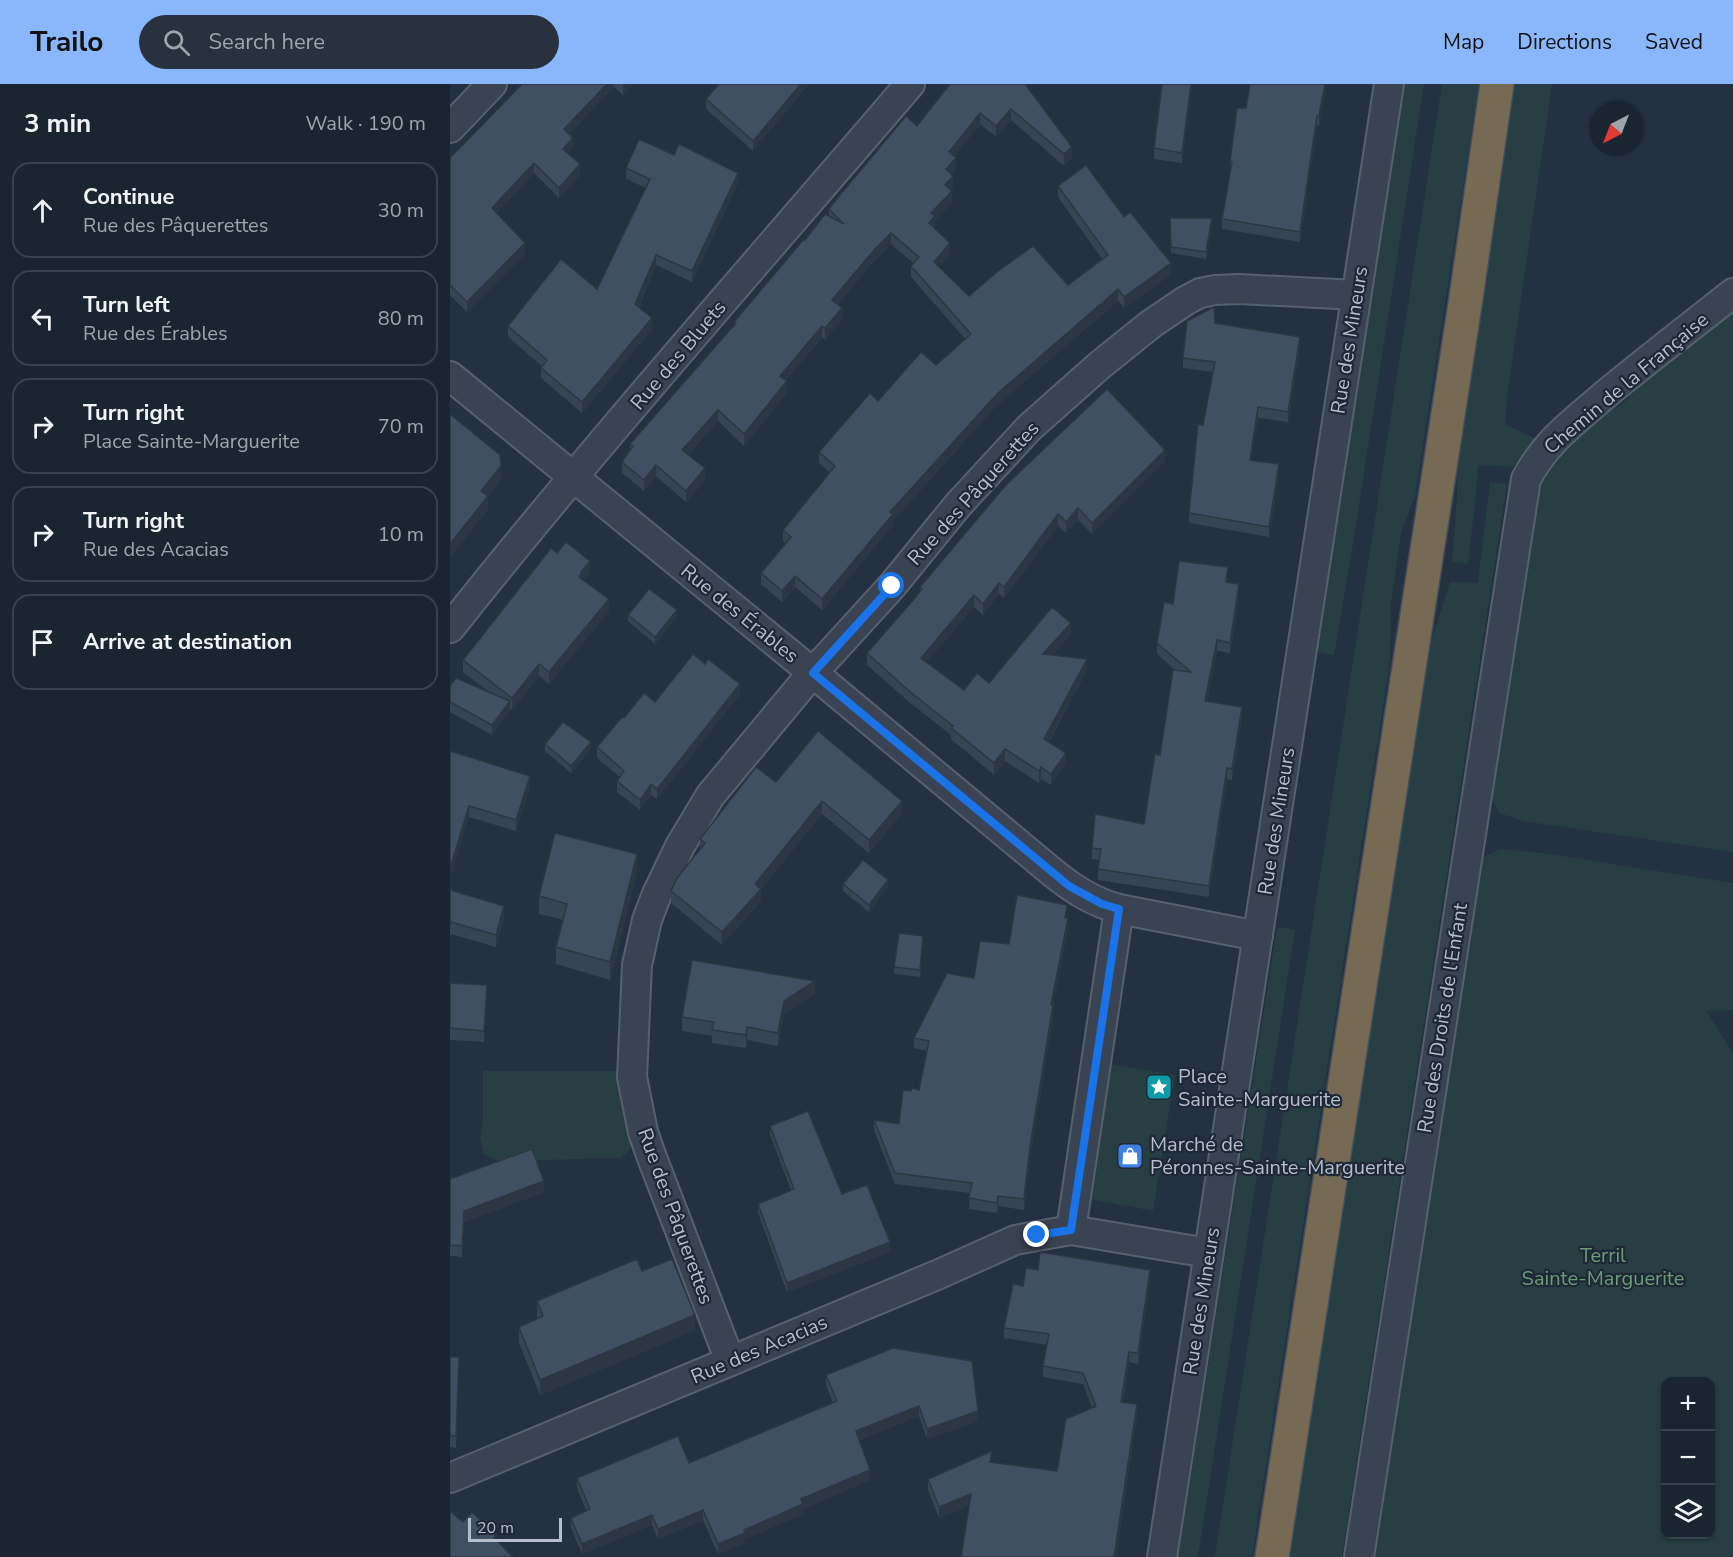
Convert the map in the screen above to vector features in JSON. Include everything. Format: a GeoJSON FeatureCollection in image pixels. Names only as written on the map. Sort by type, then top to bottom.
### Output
{"type":"FeatureCollection","features":[{"type":"Feature","properties":{"kind":"highway"},"geometry":{"type":"LineString","coordinates":[[1272,1557],[1465,309],[1497,84]]}},
{"type":"Feature","properties":{"kind":"street"},"geometry":{"type":"LineString","coordinates":[[450,128],[492,84]]}},
{"type":"Feature","properties":{"kind":"street","name":"Rue des Bluets"},"geometry":{"type":"LineString","coordinates":[[450,628],[573,478],[910,84]]}},
{"type":"Feature","properties":{"kind":"street","name":"Rue des Mineurs"},"geometry":{"type":"LineString","coordinates":[[1162,1557],[1389,84]]}},
{"type":"Feature","properties":{"kind":"street","name":"Rue des Pâquerettes"},"geometry":{"type":"LineString","coordinates":[[730,1361],[643,1132],[632,1077],[637,965],[647,920],[684,839],[710,796],[813,673],[892,586],[958,505],[1029,428],[1100,365],[1173,308],[1200,293],[1239,289],[1356,295]]}},
{"type":"Feature","properties":{"kind":"street","name":"Chemin de la Française"},"geometry":{"type":"LineString","coordinates":[[1526,479],[1536,459],[1550,442],[1622,381],[1733,294]]}},
{"type":"Feature","properties":{"kind":"street","name":"Rue des Érables"},"geometry":{"type":"LineString","coordinates":[[450,376],[1069,886],[1102,904],[1119,909]]}},
{"type":"Feature","properties":{"kind":"street","name":"Rue des Droits de l'Enfant"},"geometry":{"type":"LineString","coordinates":[[1359,1557],[1526,479]]}},
{"type":"Feature","properties":{"kind":"street"},"geometry":{"type":"LineString","coordinates":[[1208,1253],[1071,1230],[1119,909],[1258,936]]}},
{"type":"Feature","properties":{"kind":"street","name":"Rue des Acacias"},"geometry":{"type":"LineString","coordinates":[[450,1478],[1015,1240],[1071,1230]]}},
{"type":"Feature","properties":{"kind":"green space"},"geometry":{"type":"Polygon","coordinates":[[[1403,84],[1424,84],[1334,655],[1317,652],[1403,84]]]}},
{"type":"Feature","properties":{"kind":"green space"},"geometry":{"type":"Polygon","coordinates":[[[1442,84],[1479,84],[1415,496],[1401,533],[1391,602],[1390,661],[1252,1557],[1215,1557],[1442,84]]]}},
{"type":"Feature","properties":{"kind":"green space"},"geometry":{"type":"Polygon","coordinates":[[[1513,84],[1552,84],[1507,396],[1505,424],[1535,439],[1513,467],[1478,465],[1468,564],[1452,562],[1457,497],[1457,455],[1513,84]]]}},
{"type":"Feature","properties":{"kind":"green space"},"geometry":{"type":"Polygon","coordinates":[[[1733,304],[1733,852],[1523,821],[1499,813],[1492,798],[1492,769],[1536,486],[1571,438],[1622,404],[1697,333],[1733,304]]]}},
{"type":"Feature","properties":{"kind":"green space"},"geometry":{"type":"Polygon","coordinates":[[[1490,482],[1507,484],[1342,1557],[1287,1557],[1429,649],[1450,582],[1478,583],[1490,482]]]}},
{"type":"Feature","properties":{"kind":"green space","name":"Terril Sainte-Marguerite"},"geometry":{"type":"Polygon","coordinates":[[[1500,849],[1543,853],[1733,883],[1733,1010],[1706,1011],[1733,1053],[1733,1557],[1370,1557],[1475,873],[1483,857],[1500,849]]]}},
{"type":"Feature","properties":{"kind":"green space"},"geometry":{"type":"Polygon","coordinates":[[[1277,927],[1295,930],[1198,1557],[1178,1557],[1277,927]]]}},
{"type":"Feature","properties":{"kind":"green space"},"geometry":{"type":"Polygon","coordinates":[[[1112,1064],[1175,1075],[1153,1211],[1091,1199],[1112,1064]]]}},
{"type":"Feature","properties":{"kind":"green space"},"geometry":{"type":"Polygon","coordinates":[[[483,1071],[620,1071],[624,1120],[630,1128],[634,1143],[621,1158],[498,1161],[484,1154],[480,1138],[483,1119],[483,1071]]]}},
{"type":"Feature","properties":{"kind":"building"},"geometry":{"type":"Polygon","coordinates":[[[522,84],[607,84],[564,129],[573,138],[563,149],[580,164],[559,188],[534,163],[492,208],[525,243],[467,302],[450,285],[450,158],[522,84]]]}},
{"type":"Feature","properties":{"kind":"building"},"geometry":{"type":"Polygon","coordinates":[[[719,84],[801,84],[753,141],[706,99],[719,84]]]}},
{"type":"Feature","properties":{"kind":"building"},"geometry":{"type":"Polygon","coordinates":[[[950,84],[1025,84],[1072,147],[1064,154],[1011,109],[996,126],[980,113],[949,152],[956,158],[946,169],[953,176],[945,185],[952,191],[931,213],[935,216],[929,223],[950,243],[934,262],[969,296],[1033,246],[1068,285],[1108,255],[1058,186],[1086,165],[1124,217],[1130,212],[1171,263],[1124,297],[1118,289],[997,394],[890,512],[893,514],[822,599],[795,576],[782,591],[761,573],[791,537],[783,530],[835,466],[819,452],[870,393],[878,401],[921,352],[936,365],[971,334],[911,266],[919,257],[891,233],[832,300],[842,308],[825,328],[822,326],[780,376],[787,381],[744,434],[718,410],[682,450],[705,468],[686,491],[656,465],[644,480],[622,462],[633,446],[630,444],[736,323],[734,322],[825,214],[844,224],[829,209],[906,116],[917,126],[950,84]]]}},
{"type":"Feature","properties":{"kind":"building"},"geometry":{"type":"Polygon","coordinates":[[[1162,84],[1191,84],[1182,153],[1154,148],[1162,84]]]}},
{"type":"Feature","properties":{"kind":"building"},"geometry":{"type":"Polygon","coordinates":[[[1250,84],[1325,84],[1319,116],[1317,116],[1300,232],[1222,219],[1232,162],[1230,162],[1237,108],[1246,108],[1250,84]]]}},
{"type":"Feature","properties":{"kind":"building"},"geometry":{"type":"Polygon","coordinates":[[[639,139],[674,155],[679,144],[738,173],[692,271],[656,255],[635,304],[652,318],[582,402],[541,368],[547,360],[508,326],[561,259],[597,289],[650,179],[626,168],[639,139]]]}},
{"type":"Feature","properties":{"kind":"building"},"geometry":{"type":"Polygon","coordinates":[[[1170,218],[1212,218],[1206,252],[1171,247],[1170,218]]]}},
{"type":"Feature","properties":{"kind":"building"},"geometry":{"type":"Polygon","coordinates":[[[1214,307],[1215,323],[1300,337],[1288,412],[1258,407],[1250,460],[1279,464],[1269,527],[1189,513],[1198,424],[1203,425],[1215,362],[1183,358],[1187,321],[1214,307]]]}},
{"type":"Feature","properties":{"kind":"building"},"geometry":{"type":"Polygon","coordinates":[[[1107,389],[1165,450],[1092,523],[1078,508],[1066,522],[1058,514],[1004,587],[999,583],[983,604],[974,595],[921,658],[964,690],[977,673],[989,683],[1052,607],[1071,623],[1043,654],[1087,659],[1044,739],[1066,753],[1051,774],[1041,767],[1039,771],[1005,749],[994,763],[867,653],[1006,485],[1107,389]]]}},
{"type":"Feature","properties":{"kind":"building"},"geometry":{"type":"Polygon","coordinates":[[[450,414],[500,455],[501,466],[481,491],[488,496],[450,544],[450,414]]]}},
{"type":"Feature","properties":{"kind":"building"},"geometry":{"type":"Polygon","coordinates":[[[566,542],[590,561],[579,577],[609,599],[549,672],[539,664],[512,698],[463,660],[551,548],[557,553],[566,542]]]}},
{"type":"Feature","properties":{"kind":"building"},"geometry":{"type":"Polygon","coordinates":[[[1179,561],[1228,567],[1226,582],[1239,584],[1230,643],[1217,640],[1205,701],[1242,707],[1232,769],[1227,768],[1209,886],[1098,869],[1101,849],[1092,848],[1095,814],[1144,824],[1155,754],[1160,755],[1173,670],[1191,672],[1157,643],[1164,602],[1173,604],[1179,561]]]}},
{"type":"Feature","properties":{"kind":"building"},"geometry":{"type":"Polygon","coordinates":[[[649,589],[677,610],[655,637],[628,615],[649,589]]]}},
{"type":"Feature","properties":{"kind":"building"},"geometry":{"type":"Polygon","coordinates":[[[693,654],[705,664],[708,659],[740,684],[657,789],[651,784],[640,800],[617,781],[624,771],[597,747],[644,693],[655,702],[693,654]]]}},
{"type":"Feature","properties":{"kind":"building"},"geometry":{"type":"Polygon","coordinates":[[[456,678],[510,701],[492,725],[450,702],[450,686],[456,678]]]}},
{"type":"Feature","properties":{"kind":"building"},"geometry":{"type":"Polygon","coordinates":[[[563,722],[591,742],[571,766],[545,744],[563,722]]]}},
{"type":"Feature","properties":{"kind":"building"},"geometry":{"type":"Polygon","coordinates":[[[818,731],[902,801],[869,840],[822,801],[755,884],[761,889],[722,932],[671,891],[677,878],[705,843],[700,839],[756,767],[776,782],[818,731]]]}},
{"type":"Feature","properties":{"kind":"building"},"geometry":{"type":"Polygon","coordinates":[[[450,751],[530,776],[516,820],[469,806],[450,868],[450,751]]]}},
{"type":"Feature","properties":{"kind":"building"},"geometry":{"type":"Polygon","coordinates":[[[555,833],[637,854],[610,962],[556,947],[567,904],[539,896],[555,833]]]}},
{"type":"Feature","properties":{"kind":"building"},"geometry":{"type":"Polygon","coordinates":[[[863,860],[888,880],[869,905],[843,884],[863,860]]]}},
{"type":"Feature","properties":{"kind":"building"},"geometry":{"type":"Polygon","coordinates":[[[450,890],[504,906],[496,935],[451,922],[450,926],[450,890]]]}},
{"type":"Feature","properties":{"kind":"building"},"geometry":{"type":"Polygon","coordinates":[[[1017,895],[1067,905],[1065,918],[1068,918],[1051,1005],[1053,1005],[1024,1199],[998,1196],[997,1203],[969,1198],[972,1183],[895,1173],[874,1120],[899,1124],[903,1090],[911,1091],[912,1088],[919,1090],[929,1041],[914,1038],[947,973],[974,978],[980,941],[1009,944],[1017,895]]]}},
{"type":"Feature","properties":{"kind":"building"},"geometry":{"type":"Polygon","coordinates":[[[899,933],[923,936],[920,970],[894,967],[899,933]]]}},
{"type":"Feature","properties":{"kind":"building"},"geometry":{"type":"Polygon","coordinates":[[[692,960],[815,981],[784,1001],[778,1033],[747,1027],[746,1035],[712,1030],[714,1022],[682,1017],[692,960]]]}},
{"type":"Feature","properties":{"kind":"building"},"geometry":{"type":"Polygon","coordinates":[[[450,983],[487,985],[484,1031],[450,1028],[450,983]]]}},
{"type":"Feature","properties":{"kind":"building"},"geometry":{"type":"Polygon","coordinates":[[[808,1111],[842,1194],[867,1185],[890,1242],[787,1283],[758,1204],[794,1189],[770,1126],[808,1111]]]}},
{"type":"Feature","properties":{"kind":"building"},"geometry":{"type":"Polygon","coordinates":[[[532,1149],[544,1181],[464,1211],[462,1246],[450,1245],[450,1179],[532,1149]]]}},
{"type":"Feature","properties":{"kind":"building"},"geometry":{"type":"Polygon","coordinates":[[[1040,1252],[1150,1270],[1138,1353],[1129,1352],[1121,1402],[1137,1404],[1114,1557],[961,1557],[971,1494],[939,1507],[928,1479],[992,1451],[990,1462],[1057,1471],[1066,1419],[1096,1406],[1083,1373],[1043,1366],[1049,1334],[1004,1328],[1013,1284],[1023,1286],[1026,1268],[1038,1270],[1040,1252]]]}},
{"type":"Feature","properties":{"kind":"building"},"geometry":{"type":"Polygon","coordinates":[[[637,1259],[642,1271],[672,1259],[695,1315],[540,1380],[519,1327],[543,1316],[537,1301],[637,1259]]]}},
{"type":"Feature","properties":{"kind":"building"},"geometry":{"type":"Polygon","coordinates":[[[893,1348],[972,1361],[978,1411],[927,1429],[919,1406],[856,1431],[870,1470],[801,1499],[803,1504],[718,1544],[703,1510],[658,1529],[652,1515],[582,1544],[571,1518],[590,1509],[577,1478],[678,1436],[689,1463],[837,1401],[826,1375],[893,1348]]]}},
{"type":"Feature","properties":{"kind":"building"},"geometry":{"type":"Polygon","coordinates":[[[450,1357],[459,1357],[456,1436],[450,1436],[450,1357]]]}},
{"type":"Feature","properties":{"kind":"building"},"geometry":{"type":"Polygon","coordinates":[[[450,1511],[463,1522],[472,1512],[513,1557],[450,1557],[450,1511]]]}},
{"type":"Feature","properties":{"kind":"place","name":"Place Sainte-Marguerite"},"geometry":{"type":"Point","coordinates":[1159,1087]}},
{"type":"Feature","properties":{"kind":"place","name":"Marché de Péronnes-Sainte-Marguerite"},"geometry":{"type":"Point","coordinates":[1130,1156]}},
{"type":"Feature","properties":{"kind":"route"},"geometry":{"type":"LineString","coordinates":[[892,586],[813,673],[1069,886],[1102,904],[1119,909],[1071,1230],[1037,1235]]}}]}
